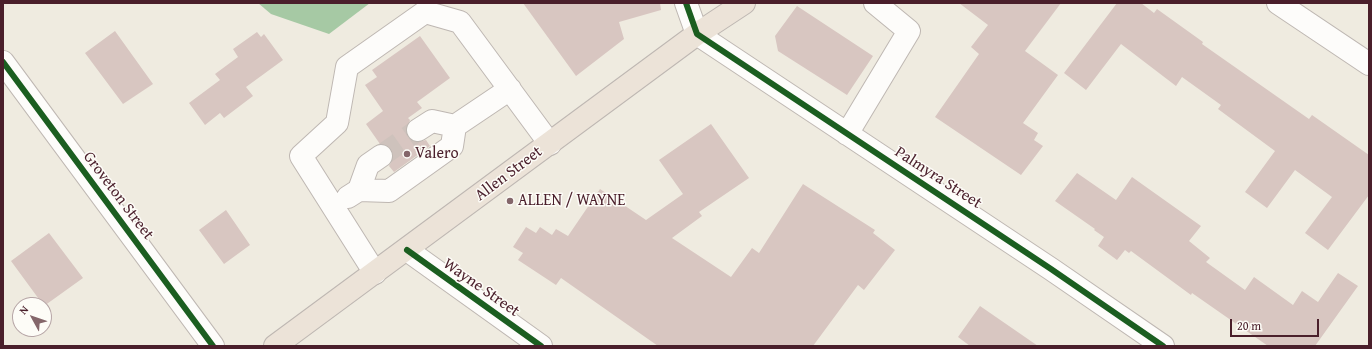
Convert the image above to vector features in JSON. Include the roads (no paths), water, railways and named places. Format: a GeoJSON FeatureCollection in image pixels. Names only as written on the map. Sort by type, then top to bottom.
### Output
{"type":"FeatureCollection","features":[{"type":"Feature","properties":{"kind":"main road","name":"Allen Street"},"geometry":{"type":"LineString","coordinates":[[275,346],[407,250],[697,34],[744,3]]}},
{"type":"Feature","properties":{"kind":"street"},"geometry":{"type":"LineString","coordinates":[[686,3],[697,34]]}},
{"type":"Feature","properties":{"kind":"street"},"geometry":{"type":"LineString","coordinates":[[847,134],[909,31],[875,3]]}},
{"type":"Feature","properties":{"kind":"street"},"geometry":{"type":"LineString","coordinates":[[1278,3],[1369,64]]}},
{"type":"Feature","properties":{"kind":"street"},"geometry":{"type":"LineString","coordinates":[[375,273],[301,156],[337,123],[346,67],[425,12],[460,22],[550,144]]}},
{"type":"Feature","properties":{"kind":"street","name":"Palmyra Street"},"geometry":{"type":"LineString","coordinates":[[697,34],[1044,264],[1163,346]]}},
{"type":"Feature","properties":{"kind":"street","name":"Groveton Street"},"geometry":{"type":"LineString","coordinates":[[3,62],[213,346]]}},
{"type":"Feature","properties":{"kind":"street"},"geometry":{"type":"LineString","coordinates":[[359,190],[389,192],[452,146],[455,126],[510,88]]}},
{"type":"Feature","properties":{"kind":"street"},"geometry":{"type":"LineString","coordinates":[[418,130],[432,121],[455,126]]}},
{"type":"Feature","properties":{"kind":"street"},"geometry":{"type":"LineString","coordinates":[[334,207],[359,190],[368,165],[381,156]]}},
{"type":"Feature","properties":{"kind":"street","name":"Wayne Street"},"geometry":{"type":"LineString","coordinates":[[407,250],[541,346]]}},
{"type":"Feature","properties":{"kind":"tunnel"},"geometry":{"type":"LineString","coordinates":[[381,156],[418,130]]}},
{"type":"Feature","properties":{"kind":"place","name":"Valero"},"geometry":{"type":"Point","coordinates":[407,154]}},
{"type":"Feature","properties":{"kind":"place","name":"ALLEN / WAYNE"},"geometry":{"type":"Point","coordinates":[510,201]}}]}
